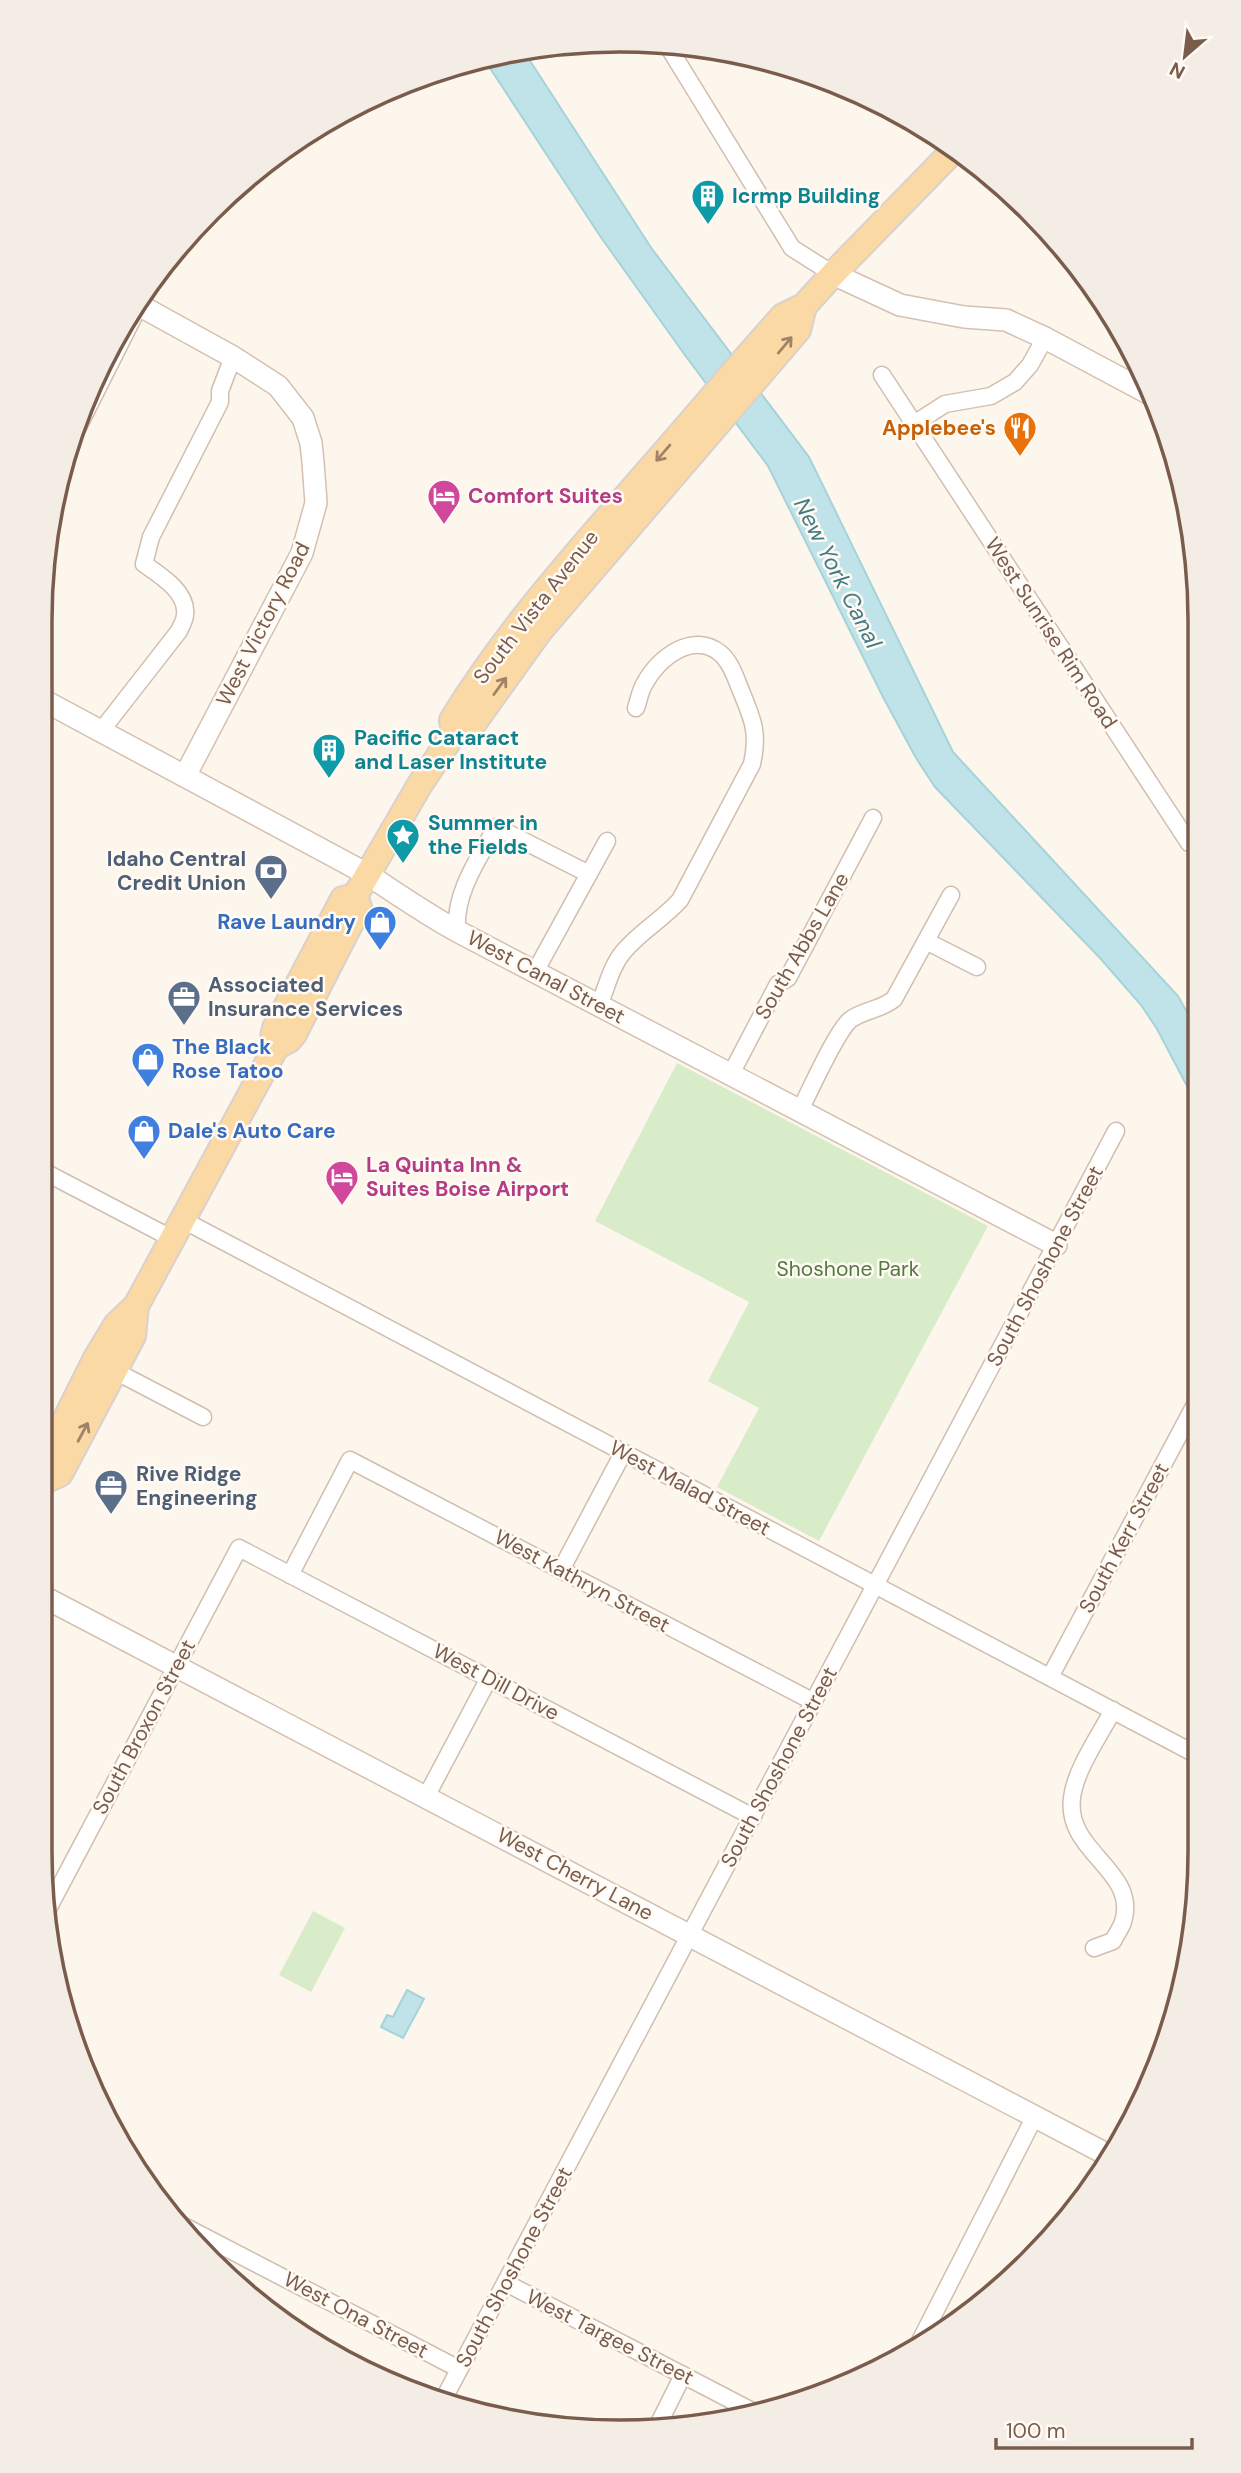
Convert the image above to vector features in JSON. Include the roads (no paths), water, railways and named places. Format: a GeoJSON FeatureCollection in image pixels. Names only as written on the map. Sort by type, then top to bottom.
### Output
{"type":"FeatureCollection","features":[{"type":"Feature","properties":{"kind":"main road","name":"South Vista Avenue"},"geometry":{"type":"LineString","coordinates":[[52,1446],[96,1358],[116,1325],[136,1306],[276,1046],[294,1034],[359,907],[361,885],[419,786],[454,733],[468,731],[539,632],[715,410],[748,372],[798,330],[804,306],[948,157]]}},
{"type":"Feature","properties":{"kind":"main road","name":"South Vista Avenue"},"geometry":{"type":"LineString","coordinates":[[52,1478],[60,1474],[133,1336],[136,1306]]}},
{"type":"Feature","properties":{"kind":"street"},"geometry":{"type":"LineString","coordinates":[[674,55],[792,248],[833,274],[900,305],[964,317],[1006,320],[1138,388]]}},
{"type":"Feature","properties":{"kind":"street","name":"West Victory Road"},"geometry":{"type":"LineString","coordinates":[[145,309],[233,357],[278,386],[303,418],[311,443],[316,503],[302,553],[185,776]]}},
{"type":"Feature","properties":{"kind":"street"},"geometry":{"type":"LineString","coordinates":[[914,424],[945,404],[990,396],[1015,382],[1030,365],[1045,338]]}},
{"type":"Feature","properties":{"kind":"street"},"geometry":{"type":"LineString","coordinates":[[101,731],[179,631],[186,614],[182,598],[165,579],[144,564],[151,537],[220,402],[220,391],[233,357]]}},
{"type":"Feature","properties":{"kind":"street","name":"West Sunrise Rim Road"},"geometry":{"type":"LineString","coordinates":[[882,375],[1188,841]]}},
{"type":"Feature","properties":{"kind":"street"},"geometry":{"type":"LineString","coordinates":[[599,1005],[622,952],[667,915],[680,900],[752,764],[757,744],[755,724],[730,665],[720,653],[706,646],[687,645],[670,654],[645,682],[636,708]]}},
{"type":"Feature","properties":{"kind":"street","name":"West Canal Street"},"geometry":{"type":"LineString","coordinates":[[52,705],[185,776],[361,885],[416,905],[431,917],[457,931],[1056,1245]]}},
{"type":"Feature","properties":{"kind":"street","name":"South Abbs Lane"},"geometry":{"type":"LineString","coordinates":[[731,1074],[778,984],[788,978],[873,818]]}},
{"type":"Feature","properties":{"kind":"street"},"geometry":{"type":"LineString","coordinates":[[457,931],[456,916],[460,897],[496,827],[589,874]]}},
{"type":"Feature","properties":{"kind":"street"},"geometry":{"type":"LineString","coordinates":[[535,972],[607,841]]}},
{"type":"Feature","properties":{"kind":"street"},"geometry":{"type":"LineString","coordinates":[[800,1111],[844,1027],[856,1016],[885,1006],[894,999],[951,895]]}},
{"type":"Feature","properties":{"kind":"street"},"geometry":{"type":"LineString","coordinates":[[926,941],[977,967]]}},
{"type":"Feature","properties":{"kind":"street","name":"South Shoshone Street"},"geometry":{"type":"LineString","coordinates":[[447,2393],[1116,1131]]}},
{"type":"Feature","properties":{"kind":"street","name":"West Malad Street"},"geometry":{"type":"LineString","coordinates":[[52,1175],[176,1228],[624,1453],[1188,1750]]}},
{"type":"Feature","properties":{"kind":"street"},"geometry":{"type":"LineString","coordinates":[[115,1371],[202,1417]]}},
{"type":"Feature","properties":{"kind":"street","name":"South Kerr Street"},"geometry":{"type":"LineString","coordinates":[[1050,1677],[1188,1418]]}},
{"type":"Feature","properties":{"kind":"street"},"geometry":{"type":"LineString","coordinates":[[561,1570],[624,1453]]}},
{"type":"Feature","properties":{"kind":"street","name":"West Kathryn Street"},"geometry":{"type":"LineString","coordinates":[[290,1574],[351,1460],[814,1702]]}},
{"type":"Feature","properties":{"kind":"street","name":"West Dill Drive"},"geometry":{"type":"LineString","coordinates":[[239,1548],[753,1816]]}},
{"type":"Feature","properties":{"kind":"street","name":"South Broxon Street"},"geometry":{"type":"LineString","coordinates":[[55,1897],[239,1548]]}},
{"type":"Feature","properties":{"kind":"street","name":"West Cherry Lane"},"geometry":{"type":"LineString","coordinates":[[52,1601],[1102,2152]]}},
{"type":"Feature","properties":{"kind":"street"},"geometry":{"type":"LineString","coordinates":[[426,1797],[489,1678]]}},
{"type":"Feature","properties":{"kind":"street"},"geometry":{"type":"LineString","coordinates":[[1094,1948],[1113,1941],[1123,1923],[1124,1896],[1117,1881],[1088,1849],[1078,1833],[1072,1814],[1072,1798],[1077,1779],[1112,1710]]}},
{"type":"Feature","properties":{"kind":"street"},"geometry":{"type":"LineString","coordinates":[[925,2332],[1035,2116]]}},
{"type":"Feature","properties":{"kind":"street","name":"West Ona Street"},"geometry":{"type":"LineString","coordinates":[[200,2235],[459,2369]]}},
{"type":"Feature","properties":{"kind":"street","name":"West Targee Street"},"geometry":{"type":"LineString","coordinates":[[506,2283],[744,2407]]}},
{"type":"Feature","properties":{"kind":"street"},"geometry":{"type":"LineString","coordinates":[[661,2419],[683,2375]]}},
{"type":"Feature","properties":{"kind":"water","name":"New York Canal"},"geometry":{"type":"Polygon","coordinates":[[[529,60],[652,249],[809,457],[953,752],[1178,996],[1188,1014],[1188,1088],[1141,1005],[1100,958],[935,787],[883,697],[768,466],[600,236],[490,68],[529,60]]]}},
{"type":"Feature","properties":{"kind":"water"},"geometry":{"type":"Polygon","coordinates":[[[407,1990],[424,1999],[403,2038],[381,2027],[387,2015],[393,2017],[407,1990]]]}},
{"type":"Feature","properties":{"kind":"place","name":"Icrmp Building"},"geometry":{"type":"Point","coordinates":[708,226]}},
{"type":"Feature","properties":{"kind":"place","name":"Applebee's"},"geometry":{"type":"Point","coordinates":[1020,458]}},
{"type":"Feature","properties":{"kind":"place","name":"Comfort Suites"},"geometry":{"type":"Point","coordinates":[444,526]}},
{"type":"Feature","properties":{"kind":"place","name":"Pacific Cataract and Laser Institute"},"geometry":{"type":"Point","coordinates":[329,780]}},
{"type":"Feature","properties":{"kind":"place","name":"Summer in the Fields"},"geometry":{"type":"Point","coordinates":[403,865]}},
{"type":"Feature","properties":{"kind":"place","name":"Idaho Central Credit Union"},"geometry":{"type":"Point","coordinates":[271,901]}},
{"type":"Feature","properties":{"kind":"place","name":"Rave Laundry"},"geometry":{"type":"Point","coordinates":[380,952]}},
{"type":"Feature","properties":{"kind":"place","name":"Associated Insurance Services"},"geometry":{"type":"Point","coordinates":[184,1027]}},
{"type":"Feature","properties":{"kind":"place","name":"The Black Rose Tatoo"},"geometry":{"type":"Point","coordinates":[148,1089]}},
{"type":"Feature","properties":{"kind":"place","name":"Dale's Auto Care"},"geometry":{"type":"Point","coordinates":[144,1161]}},
{"type":"Feature","properties":{"kind":"place","name":"La Quinta Inn & Suites Boise Airport"},"geometry":{"type":"Point","coordinates":[342,1207]}},
{"type":"Feature","properties":{"kind":"place","name":"Rive Ridge Engineering"},"geometry":{"type":"Point","coordinates":[111,1516]}},
{"type":"Feature","properties":{"kind":"park label","name":"Shoshone Park"},"geometry":{"type":"Point","coordinates":[848,1269]}}]}
